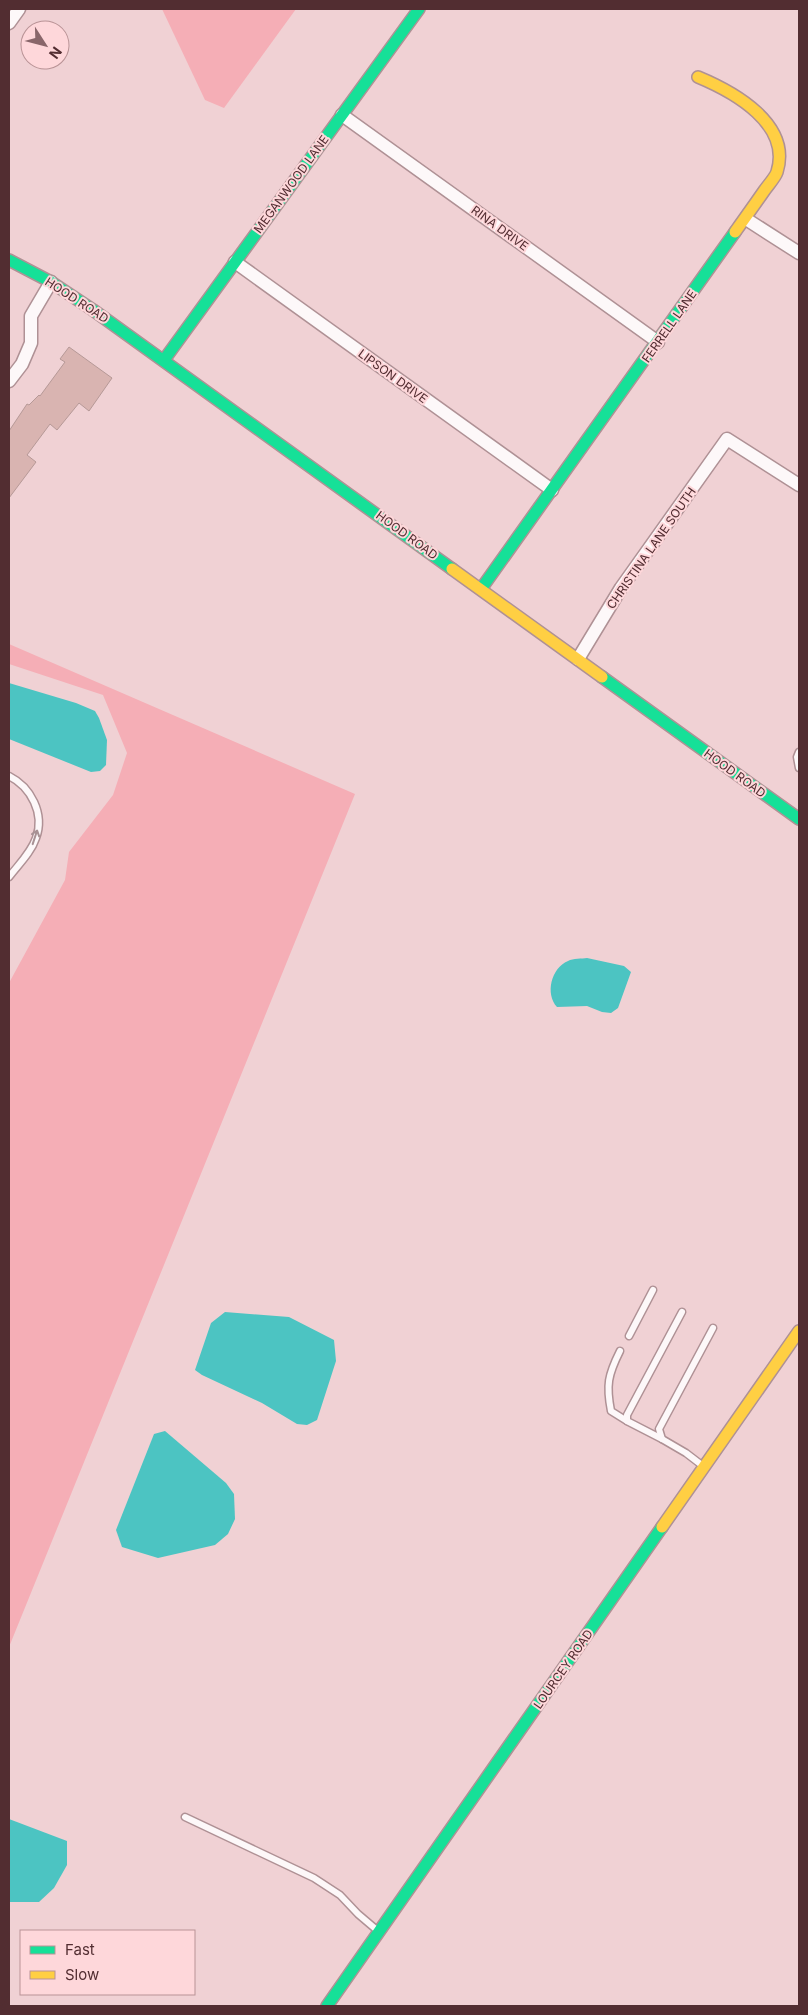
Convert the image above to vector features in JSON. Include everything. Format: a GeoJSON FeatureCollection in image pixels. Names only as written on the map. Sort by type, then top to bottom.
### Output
{"type":"FeatureCollection","features":[{"type":"Feature","properties":{"kind":"street"},"geometry":{"type":"LineString","coordinates":[[9,22],[19,9]]}},
{"type":"Feature","properties":{"kind":"street","name":"MEGANWOOD LANE"},"geometry":{"type":"LineString","coordinates":[[164,360],[419,9]]}},
{"type":"Feature","properties":{"kind":"street","name":"FERRELL LANE"},"geometry":{"type":"LineString","coordinates":[[481,589],[777,173],[780,157],[778,139],[769,124],[761,116],[716,85],[698,77]]}},
{"type":"Feature","properties":{"kind":"street","name":"RINA DRIVE"},"geometry":{"type":"LineString","coordinates":[[342,115],[658,342]]}},
{"type":"Feature","properties":{"kind":"street"},"geometry":{"type":"LineString","coordinates":[[746,219],[799,253]]}},
{"type":"Feature","properties":{"kind":"street","name":"HOOD ROAD"},"geometry":{"type":"LineString","coordinates":[[9,260],[51,282],[164,360],[797,815]]}},
{"type":"Feature","properties":{"kind":"street","name":"LIPSON DRIVE"},"geometry":{"type":"LineString","coordinates":[[235,262],[552,490]]}},
{"type":"Feature","properties":{"kind":"street"},"geometry":{"type":"LineString","coordinates":[[9,381],[22,364],[31,343],[31,316],[51,282]]}},
{"type":"Feature","properties":{"kind":"street","name":"CHRISTINA LANE SOUTH"},"geometry":{"type":"LineString","coordinates":[[578,659],[621,588],[728,439],[799,485]]}},
{"type":"Feature","properties":{"kind":"street","name":"LOURCEY ROAD"},"geometry":{"type":"LineString","coordinates":[[327,2006],[799,1331]]}},
{"type":"Feature","properties":{"kind":"lane"},"geometry":{"type":"LineString","coordinates":[[799,752],[797,757],[799,768]]}},
{"type":"Feature","properties":{"kind":"lane"},"geometry":{"type":"LineString","coordinates":[[9,776],[23,786],[32,797],[38,810],[39,822],[36,838],[29,852],[9,877]]}},
{"type":"Feature","properties":{"kind":"lane"},"geometry":{"type":"LineString","coordinates":[[629,1336],[653,1290]]}},
{"type":"Feature","properties":{"kind":"lane"},"geometry":{"type":"LineString","coordinates":[[627,1421],[627,1415],[682,1312]]}},
{"type":"Feature","properties":{"kind":"lane"},"geometry":{"type":"LineString","coordinates":[[662,1439],[659,1429],[713,1328]]}},
{"type":"Feature","properties":{"kind":"lane"},"geometry":{"type":"LineString","coordinates":[[620,1351],[611,1369],[607,1392],[611,1411],[686,1452],[704,1466]]}},
{"type":"Feature","properties":{"kind":"lane"},"geometry":{"type":"LineString","coordinates":[[185,1817],[314,1878],[340,1895],[358,1914],[379,1931]]}},
{"type":"Feature","properties":{"kind":"shaded area"},"geometry":{"type":"Polygon","coordinates":[[[162,9],[296,9],[224,108],[205,100],[162,9]]]}},
{"type":"Feature","properties":{"kind":"shaded area"},"geometry":{"type":"Polygon","coordinates":[[[9,644],[355,794],[9,1647],[9,983],[65,880],[69,852],[113,795],[127,753],[103,695],[9,664],[9,644]]]}},
{"type":"Feature","properties":{"kind":"water"},"geometry":{"type":"Polygon","coordinates":[[[9,683],[76,703],[95,711],[107,740],[106,765],[100,771],[91,772],[9,739],[9,683]]]}},
{"type":"Feature","properties":{"kind":"water"},"geometry":{"type":"Polygon","coordinates":[[[587,958],[624,966],[631,972],[618,1008],[611,1013],[602,1012],[587,1006],[557,1007],[553,1002],[551,989],[557,969],[570,960],[587,958]]]}},
{"type":"Feature","properties":{"kind":"water"},"geometry":{"type":"Polygon","coordinates":[[[225,1312],[289,1317],[334,1340],[336,1361],[317,1420],[307,1425],[297,1424],[262,1403],[195,1370],[211,1323],[225,1312]]]}},
{"type":"Feature","properties":{"kind":"water"},"geometry":{"type":"Polygon","coordinates":[[[165,1431],[226,1483],[234,1494],[235,1519],[228,1534],[215,1545],[158,1558],[122,1547],[116,1530],[154,1434],[165,1431]]]}},
{"type":"Feature","properties":{"kind":"water"},"geometry":{"type":"Polygon","coordinates":[[[9,1819],[67,1841],[67,1865],[54,1888],[39,1902],[9,1902],[9,1819]]]}},
{"type":"Feature","properties":{"kind":"building"},"geometry":{"type":"Polygon","coordinates":[[[69,347],[112,378],[89,411],[79,403],[57,430],[50,424],[27,455],[36,462],[9,498],[9,431],[27,404],[29,405],[40,396],[65,362],[60,359],[69,347]]]}},
{"type":"Feature","properties":{"kind":"traffic: fast"},"geometry":{"type":"LineString","coordinates":[[164,360],[419,9]]}},
{"type":"Feature","properties":{"kind":"traffic: fast"},"geometry":{"type":"LineString","coordinates":[[481,589],[735,232]]}},
{"type":"Feature","properties":{"kind":"traffic: fast"},"geometry":{"type":"LineString","coordinates":[[9,260],[51,282],[93,310],[452,569]]}},
{"type":"Feature","properties":{"kind":"traffic: fast"},"geometry":{"type":"LineString","coordinates":[[602,677],[799,819]]}},
{"type":"Feature","properties":{"kind":"traffic: fast"},"geometry":{"type":"LineString","coordinates":[[327,2006],[662,1527]]}},
{"type":"Feature","properties":{"kind":"traffic: slow"},"geometry":{"type":"LineString","coordinates":[[698,77],[728,91],[757,112],[768,125],[776,139],[779,155],[777,172],[735,232]]}},
{"type":"Feature","properties":{"kind":"traffic: slow"},"geometry":{"type":"LineString","coordinates":[[452,569],[602,677]]}},
{"type":"Feature","properties":{"kind":"traffic: slow"},"geometry":{"type":"LineString","coordinates":[[662,1527],[799,1331]]}}]}
